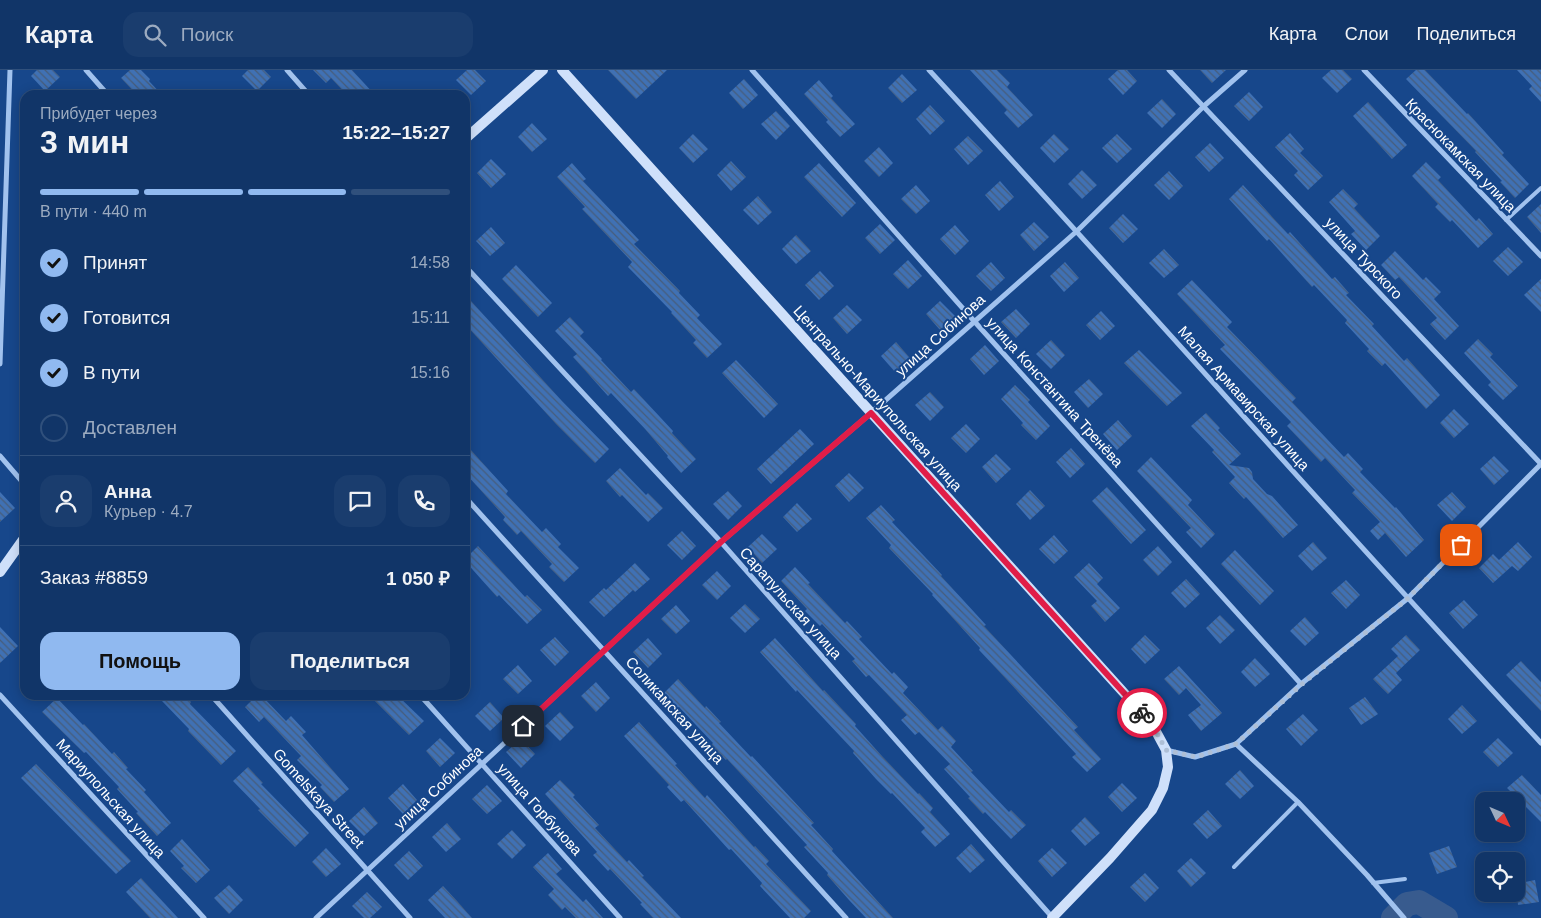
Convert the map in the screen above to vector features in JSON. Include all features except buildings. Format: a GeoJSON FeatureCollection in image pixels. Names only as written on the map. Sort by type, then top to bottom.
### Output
{"type":"FeatureCollection","features":[{"type":"Feature","properties":{"kind":"street"},"geometry":{"type":"LineString","coordinates":[[0,364],[10,70]]}},
{"type":"Feature","properties":{"kind":"street"},"geometry":{"type":"LineString","coordinates":[[86,70],[104,90]]}},
{"type":"Feature","properties":{"kind":"street"},"geometry":{"type":"LineString","coordinates":[[287,70],[305,90]]}},
{"type":"Feature","properties":{"kind":"street"},"geometry":{"type":"LineString","coordinates":[[470,134],[542,70]]}},
{"type":"Feature","properties":{"kind":"street","name":"Центрально-Мариупольская улица"},"geometry":{"type":"LineString","coordinates":[[562,70],[1152,724],[1166,750]]}},
{"type":"Feature","properties":{"kind":"street","name":"улица Константина Тренёва"},"geometry":{"type":"LineString","coordinates":[[752,70],[974,321],[1302,684]]}},
{"type":"Feature","properties":{"kind":"street","name":"Малая Армавирская улица"},"geometry":{"type":"LineString","coordinates":[[929,70],[1077,230],[1407,599],[1541,743]]}},
{"type":"Feature","properties":{"kind":"street","name":"улица Турского"},"geometry":{"type":"LineString","coordinates":[[1169,70],[1541,464]]}},
{"type":"Feature","properties":{"kind":"street","name":"улица Собинова"},"geometry":{"type":"LineString","coordinates":[[316,918],[721,542],[871,413],[1077,230],[1204,106],[1245,70]]}},
{"type":"Feature","properties":{"kind":"street","name":"Краснокамская улица"},"geometry":{"type":"LineString","coordinates":[[1364,70],[1541,256]]}},
{"type":"Feature","properties":{"kind":"street","name":"Сарапульская улица"},"geometry":{"type":"LineString","coordinates":[[470,271],[721,542],[1052,918]]}},
{"type":"Feature","properties":{"kind":"street"},"geometry":{"type":"LineString","coordinates":[[0,456],[20,479]]}},
{"type":"Feature","properties":{"kind":"street"},"geometry":{"type":"LineString","coordinates":[[1052,918],[1110,858],[1152,810],[1163,788],[1167,774],[1166,750],[1196,757],[1236,744],[1302,684],[1407,599],[1541,464]]}},
{"type":"Feature","properties":{"kind":"street","name":"Соликамская улица"},"geometry":{"type":"LineString","coordinates":[[470,503],[846,918]]}},
{"type":"Feature","properties":{"kind":"street"},"geometry":{"type":"LineString","coordinates":[[0,572],[20,544]]}},
{"type":"Feature","properties":{"kind":"street","name":"Мариупольская улица"},"geometry":{"type":"LineString","coordinates":[[0,695],[204,918]]}},
{"type":"Feature","properties":{"kind":"street","name":"Gomelskaya Street"},"geometry":{"type":"LineString","coordinates":[[215,700],[410,918]]}},
{"type":"Feature","properties":{"kind":"street","name":"улица Горбунова"},"geometry":{"type":"LineString","coordinates":[[424,700],[620,918]]}},
{"type":"Feature","properties":{"kind":"street"},"geometry":{"type":"LineString","coordinates":[[1236,744],[1298,802],[1404,918]]}},
{"type":"Feature","properties":{"kind":"lane"},"geometry":{"type":"LineString","coordinates":[[1506,220],[1541,188]]}},
{"type":"Feature","properties":{"kind":"lane"},"geometry":{"type":"LineString","coordinates":[[1234,867],[1298,802]]}},
{"type":"Feature","properties":{"kind":"lane"},"geometry":{"type":"LineString","coordinates":[[1373,884],[1404,880]]}},
{"type":"Feature","properties":{"kind":"waterway"},"geometry":{"type":"LineString","coordinates":[[1393,918],[1407,904],[1419,902],[1446,918]]}},
{"type":"Feature","properties":{"kind":"way so far"},"geometry":{"type":"LineString","coordinates":[[1142,713],[1152,724],[1166,750],[1196,757],[1236,744],[1302,684],[1407,599],[1461,545]]}},
{"type":"Feature","properties":{"kind":"route"},"geometry":{"type":"LineString","coordinates":[[523,726],[721,542],[871,413],[1142,713]]}}]}
